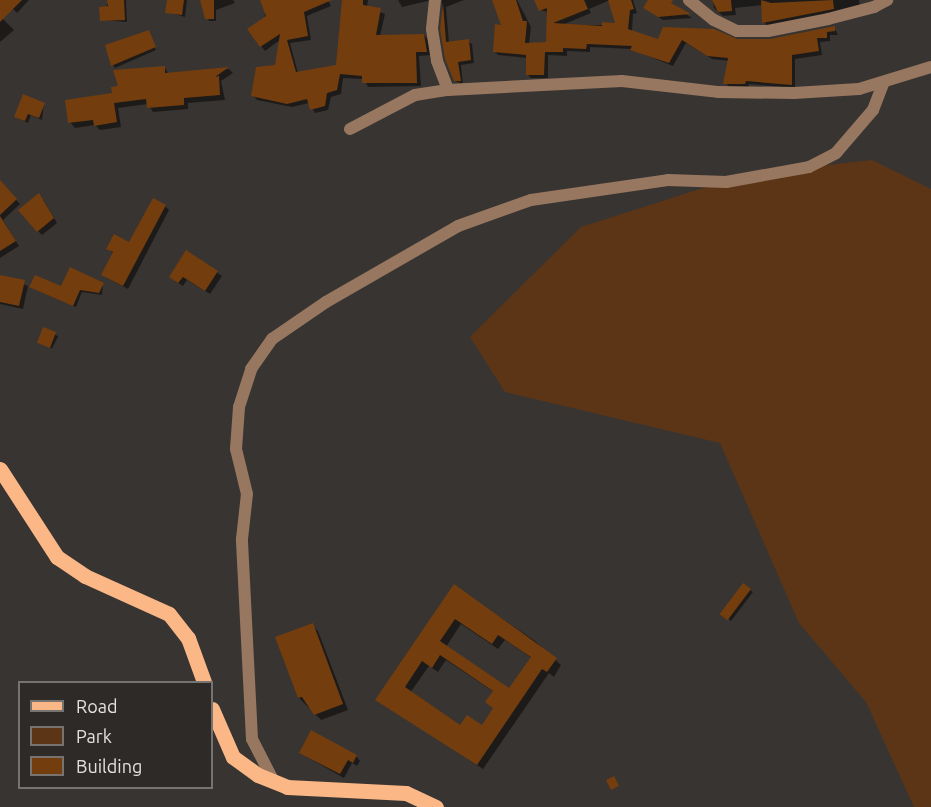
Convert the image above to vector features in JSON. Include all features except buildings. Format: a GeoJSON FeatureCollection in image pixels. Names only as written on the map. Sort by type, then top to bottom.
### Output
{"type":"FeatureCollection","features":[{"type":"Feature","properties":{"kind":"main road"},"geometry":{"type":"LineString","coordinates":[[0,469],[57,557],[86,576],[169,614],[188,639],[204,681]]}},
{"type":"Feature","properties":{"kind":"main road"},"geometry":{"type":"LineString","coordinates":[[213,711],[233,757],[274,782],[287,787],[406,793],[436,807]]}},
{"type":"Feature","properties":{"kind":"street"},"geometry":{"type":"LineString","coordinates":[[435,0],[432,29],[448,90]]}},
{"type":"Feature","properties":{"kind":"street"},"geometry":{"type":"LineString","coordinates":[[689,0],[714,20],[737,31],[768,31],[818,21],[874,7],[887,0]]}},
{"type":"Feature","properties":{"kind":"street"},"geometry":{"type":"LineString","coordinates":[[350,129],[415,95],[448,90],[622,81],[719,92],[794,93],[859,89],[931,67]]}},
{"type":"Feature","properties":{"kind":"street"},"geometry":{"type":"LineString","coordinates":[[274,782],[252,739],[242,539],[247,494],[236,449],[239,407],[251,369],[272,339],[326,302],[459,226],[531,200],[668,180],[726,182],[809,167],[836,153],[873,110],[884,82]]}},
{"type":"Feature","properties":{"kind":"green space"},"geometry":{"type":"Polygon","coordinates":[[[872,160],[931,189],[931,807],[914,807],[866,702],[799,623],[720,443],[505,392],[470,337],[581,227],[747,174],[872,160]]]}}]}
